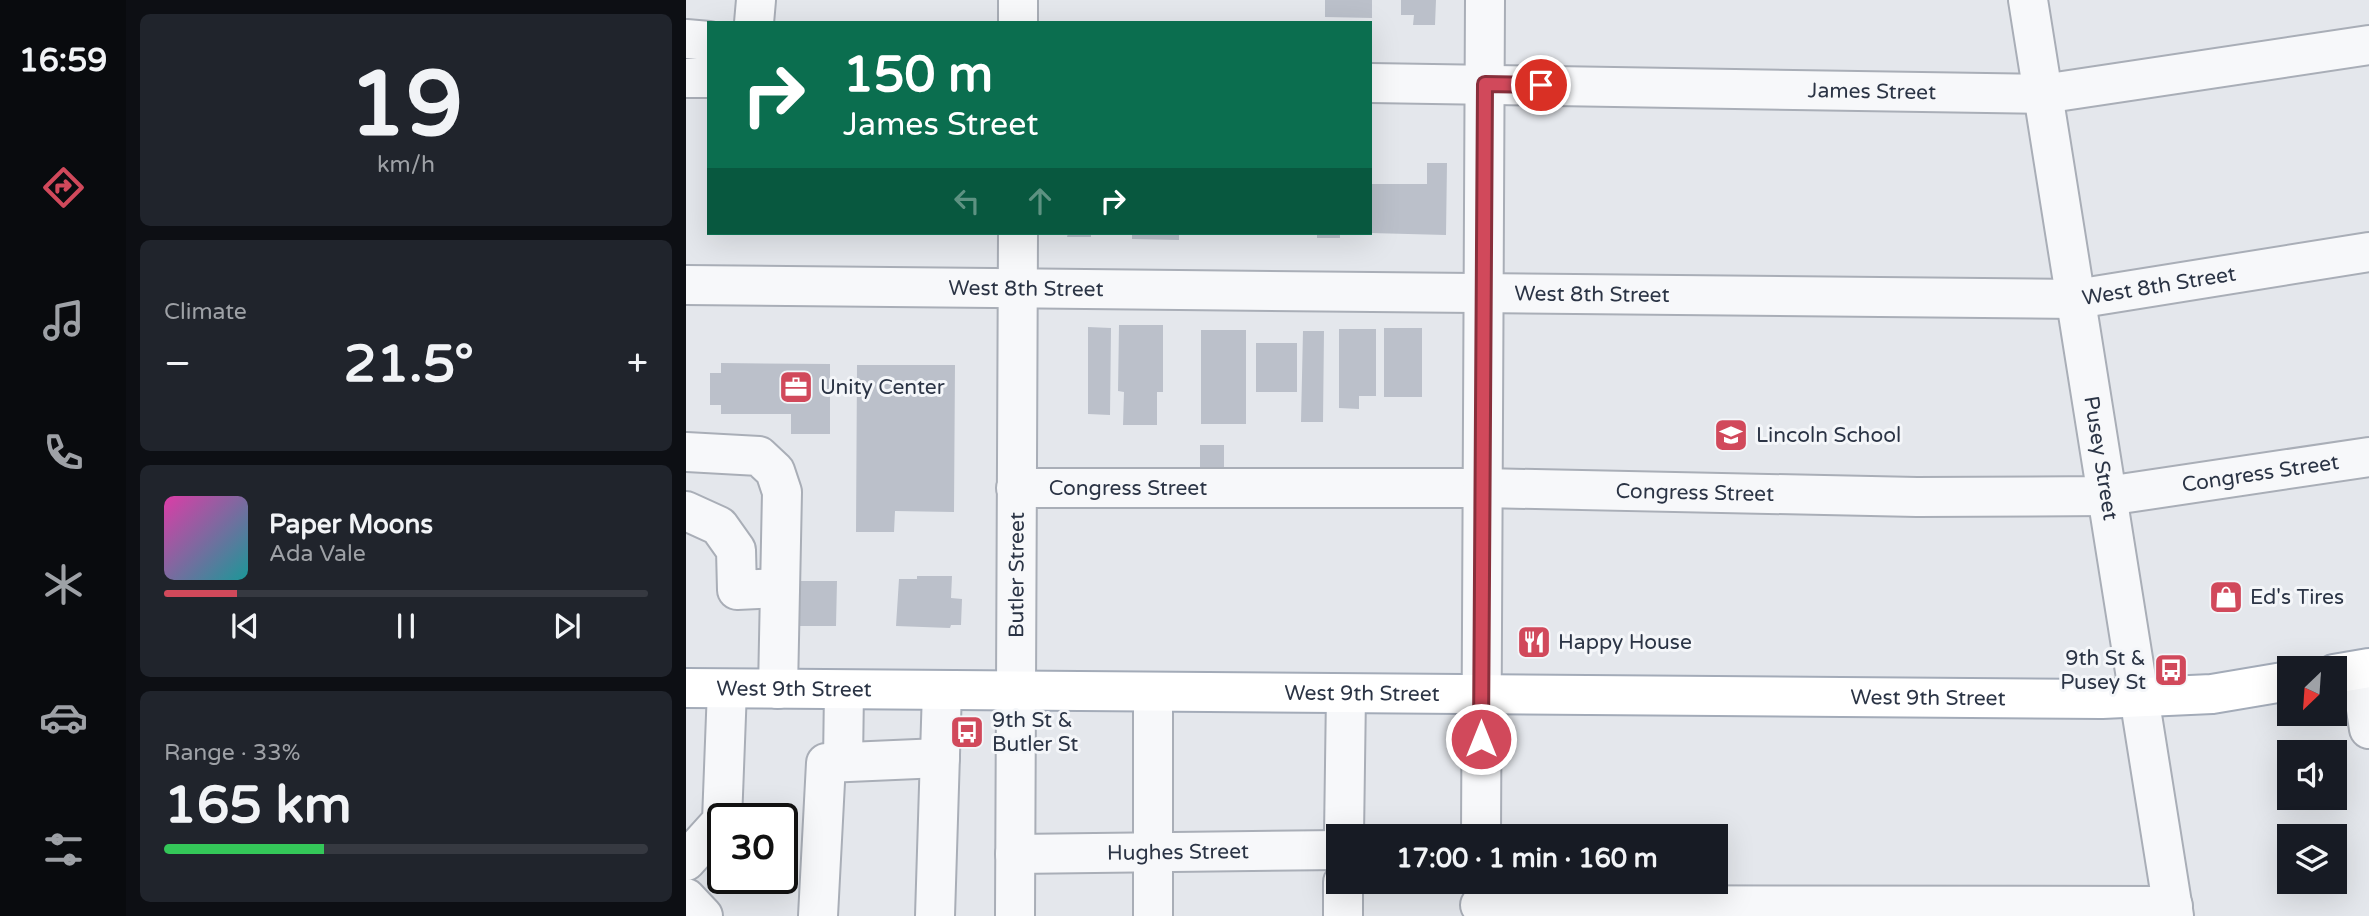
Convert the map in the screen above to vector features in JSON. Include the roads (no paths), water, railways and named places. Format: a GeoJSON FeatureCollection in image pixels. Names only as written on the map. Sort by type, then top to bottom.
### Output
{"type":"FeatureCollection","features":[{"type":"Feature","properties":{"kind":"main road","name":"West 9th Street"},"geometry":{"type":"LineString","coordinates":[[686,688],[2140,699],[2212,694],[2277,683]]}},
{"type":"Feature","properties":{"kind":"street"},"geometry":{"type":"LineString","coordinates":[[754,21],[756,0]]}},
{"type":"Feature","properties":{"kind":"street"},"geometry":{"type":"LineString","coordinates":[[1018,0],[1018,21]]}},
{"type":"Feature","properties":{"kind":"street"},"geometry":{"type":"LineString","coordinates":[[1480,824],[1485,0]]}},
{"type":"Feature","properties":{"kind":"street","name":"Pusey Street"},"geometry":{"type":"LineString","coordinates":[[2028,0],[2174,911]]}},
{"type":"Feature","properties":{"kind":"street"},"geometry":{"type":"LineString","coordinates":[[686,39],[707,41]]}},
{"type":"Feature","properties":{"kind":"street","name":"James Street"},"geometry":{"type":"LineString","coordinates":[[1372,83],[2043,94],[2369,45]]}},
{"type":"Feature","properties":{"kind":"street"},"geometry":{"type":"LineString","coordinates":[[686,78],[707,78]]}},
{"type":"Feature","properties":{"kind":"street","name":"Butler Street"},"geometry":{"type":"LineString","coordinates":[[1015,916],[1018,235]]}},
{"type":"Feature","properties":{"kind":"street","name":"West 8th Street"},"geometry":{"type":"LineString","coordinates":[[686,285],[2076,299],[2369,252]]}},
{"type":"Feature","properties":{"kind":"street"},"geometry":{"type":"LineString","coordinates":[[686,452],[759,456],[775,471],[782,492],[778,689]]}},
{"type":"Feature","properties":{"kind":"street","name":"Congress Street"},"geometry":{"type":"LineString","coordinates":[[1016,488],[1483,488],[1903,497],[2107,496],[2369,457]]}},
{"type":"Feature","properties":{"kind":"street"},"geometry":{"type":"LineString","coordinates":[[686,511],[719,526],[736,550],[737,590],[780,588]]}},
{"type":"Feature","properties":{"kind":"street"},"geometry":{"type":"LineString","coordinates":[[2355,671],[2369,729]]}},
{"type":"Feature","properties":{"kind":"street"},"geometry":{"type":"LineString","coordinates":[[686,861],[722,821],[727,688]]}},
{"type":"Feature","properties":{"kind":"street"},"geometry":{"type":"LineString","coordinates":[[818,916],[844,690]]}},
{"type":"Feature","properties":{"kind":"street"},"geometry":{"type":"LineString","coordinates":[[935,916],[942,690]]}},
{"type":"Feature","properties":{"kind":"street"},"geometry":{"type":"LineString","coordinates":[[1153,692],[1153,916]]}},
{"type":"Feature","properties":{"kind":"street"},"geometry":{"type":"LineString","coordinates":[[1344,824],[1346,694]]}},
{"type":"Feature","properties":{"kind":"street"},"geometry":{"type":"LineString","coordinates":[[835,762],[940,758]]}},
{"type":"Feature","properties":{"kind":"street","name":"Hughes Street"},"geometry":{"type":"LineString","coordinates":[[1015,853],[1326,850]]}},
{"type":"Feature","properties":{"kind":"street"},"geometry":{"type":"LineString","coordinates":[[1343,894],[1343,916]]}},
{"type":"Feature","properties":{"kind":"street"},"geometry":{"type":"LineString","coordinates":[[686,898],[703,916]]}},
{"type":"Feature","properties":{"kind":"street"},"geometry":{"type":"LineString","coordinates":[[1480,901],[1947,911],[2174,911]]}},
{"type":"Feature","properties":{"kind":"place","name":"Unity Center"},"geometry":{"type":"Point","coordinates":[796,387]}},
{"type":"Feature","properties":{"kind":"place","name":"Lincoln School"},"geometry":{"type":"Point","coordinates":[1731,435]}},
{"type":"Feature","properties":{"kind":"place","name":"Ed's Tires"},"geometry":{"type":"Point","coordinates":[2226,597]}},
{"type":"Feature","properties":{"kind":"place","name":"Happy House"},"geometry":{"type":"Point","coordinates":[1534,642]}},
{"type":"Feature","properties":{"kind":"place","name":"9th St & Pusey St"},"geometry":{"type":"Point","coordinates":[2171,670]}},
{"type":"Feature","properties":{"kind":"place","name":"9th St & Butler St"},"geometry":{"type":"Point","coordinates":[967,732]}}]}
